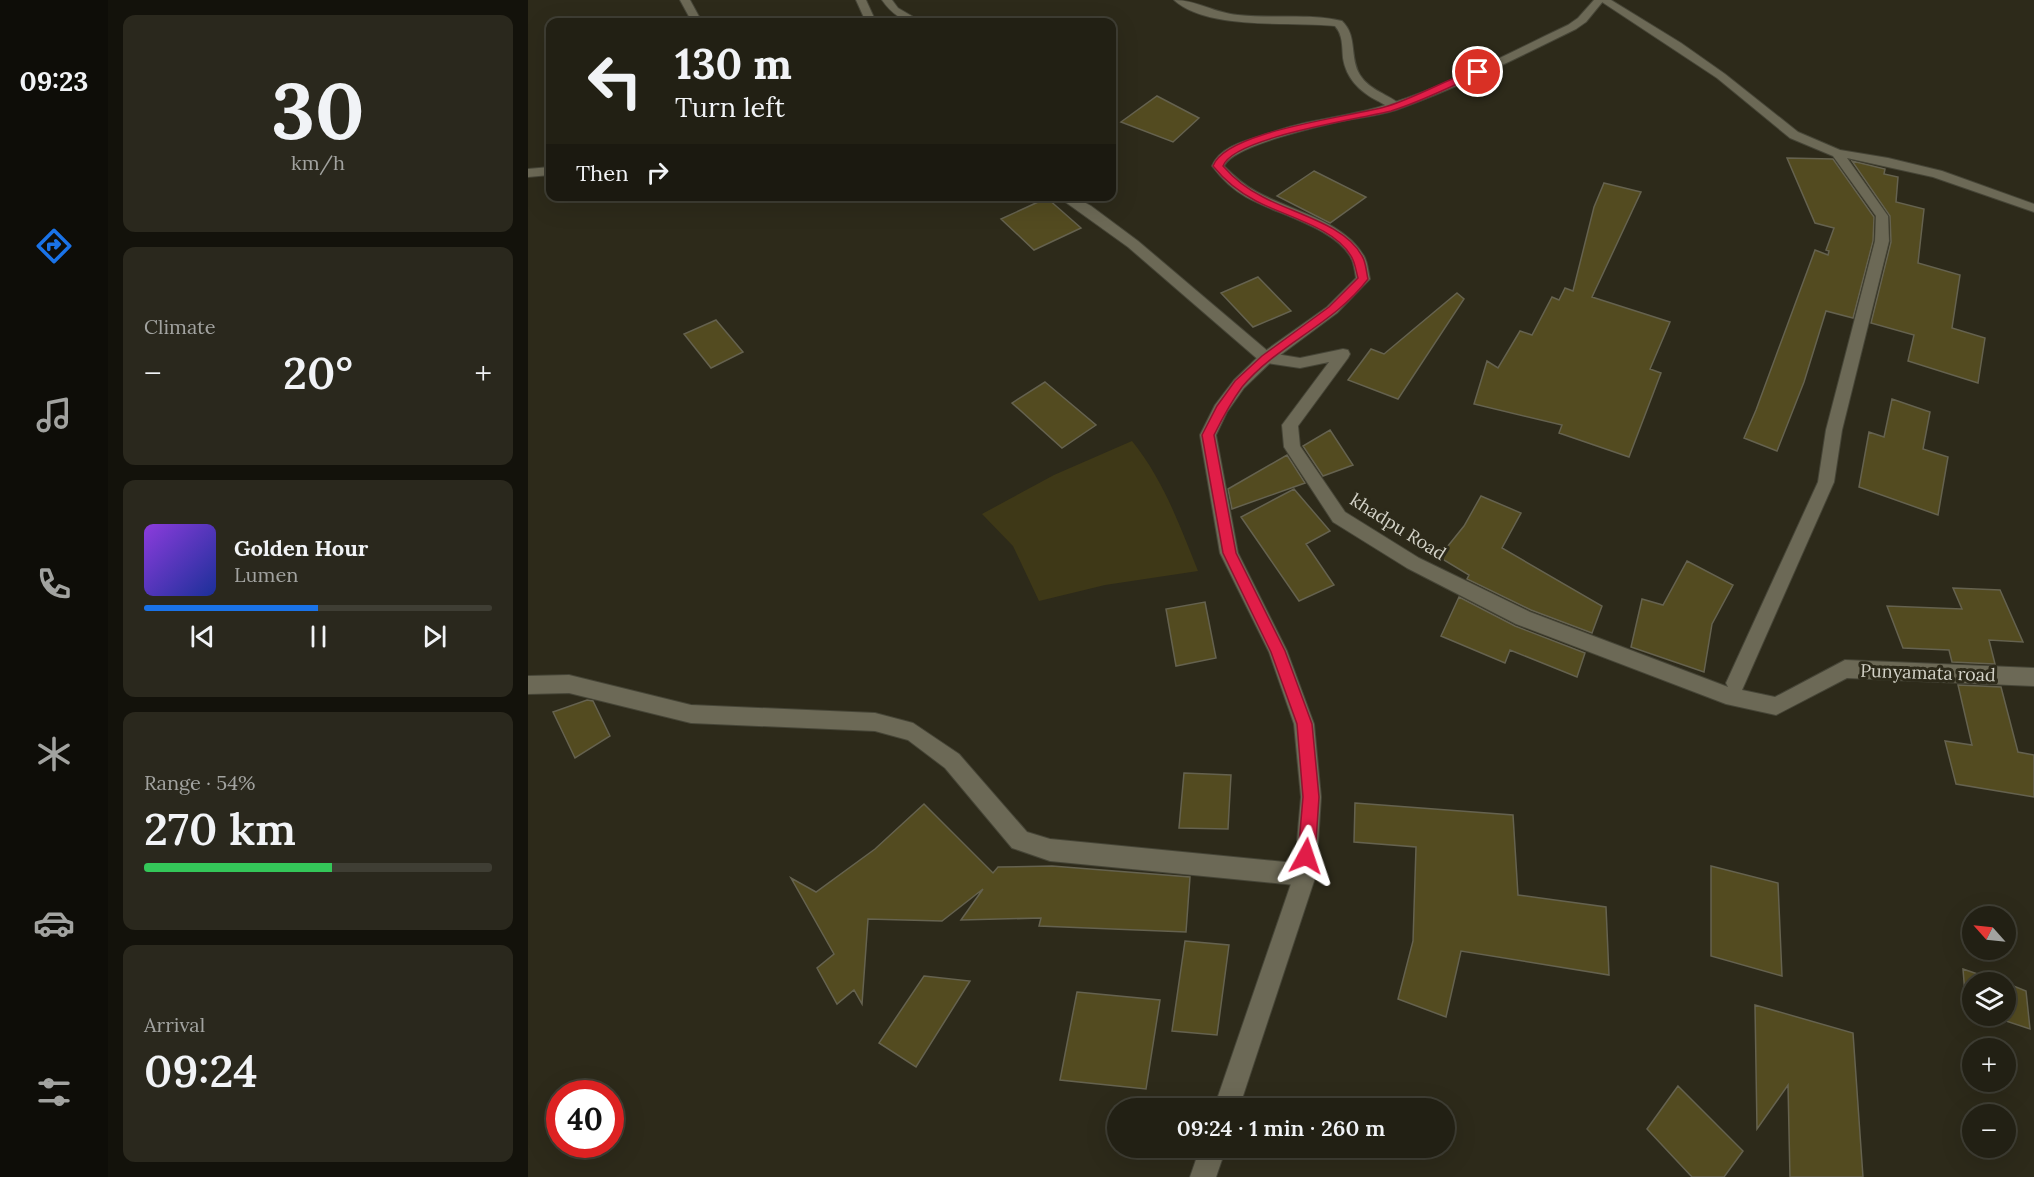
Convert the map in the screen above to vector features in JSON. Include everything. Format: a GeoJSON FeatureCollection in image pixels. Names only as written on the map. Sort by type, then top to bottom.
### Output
{"type":"FeatureCollection","features":[{"type":"Feature","properties":{"kind":"street"},"geometry":{"type":"LineString","coordinates":[[685,0],[695,18]]}},
{"type":"Feature","properties":{"kind":"street"},"geometry":{"type":"LineString","coordinates":[[861,0],[869,18]]}},
{"type":"Feature","properties":{"kind":"street"},"geometry":{"type":"LineString","coordinates":[[887,0],[894,10],[909,18]]}},
{"type":"Feature","properties":{"kind":"street"},"geometry":{"type":"LineString","coordinates":[[1179,0],[1202,11],[1229,18],[1338,23],[1344,27],[1346,33],[1349,60],[1356,77],[1365,88],[1396,106]]}},
{"type":"Feature","properties":{"kind":"street"},"geometry":{"type":"LineString","coordinates":[[1229,1098],[1305,875],[1311,797],[1304,724],[1278,651],[1229,553],[1208,435],[1221,409],[1239,384],[1266,358],[1332,310],[1363,279],[1358,257],[1346,242],[1322,227],[1259,199],[1232,183],[1218,166],[1221,159],[1232,151],[1297,127],[1358,116],[1396,106],[1459,81],[1572,27],[1582,20],[1599,0]]}},
{"type":"Feature","properties":{"kind":"street"},"geometry":{"type":"LineString","coordinates":[[1604,0],[1677,45],[1721,76],[1794,135],[1838,153],[1870,157],[1927,171],[2034,208]]}},
{"type":"Feature","properties":{"kind":"street"},"geometry":{"type":"LineString","coordinates":[[1731,689],[1826,482],[1834,430],[1882,241],[1882,216],[1838,153]]}},
{"type":"Feature","properties":{"kind":"street"},"geometry":{"type":"LineString","coordinates":[[528,173],[546,171]]}},
{"type":"Feature","properties":{"kind":"street"},"geometry":{"type":"LineString","coordinates":[[1072,201],[1133,244],[1266,358]]}},
{"type":"Feature","properties":{"kind":"street","name":"khadpu Road"},"geometry":{"type":"LineString","coordinates":[[1266,358],[1300,363],[1343,354],[1290,425],[1292,447],[1339,517],[1413,563],[1523,618],[1731,689]]}},
{"type":"Feature","properties":{"kind":"street","name":"Punyamata road"},"geometry":{"type":"LineString","coordinates":[[1731,689],[1776,706],[1845,669],[2034,677]]}},
{"type":"Feature","properties":{"kind":"street"},"geometry":{"type":"LineString","coordinates":[[528,685],[569,684],[691,714],[875,723],[913,732],[952,761],[1020,840],[1050,850],[1305,875]]}},
{"type":"Feature","properties":{"kind":"street"},"geometry":{"type":"LineString","coordinates":[[1203,1177],[1210,1158]]}},
{"type":"Feature","properties":{"kind":"shaded area"},"geometry":{"type":"Polygon","coordinates":[[[1132,441],[1162,487],[1198,571],[1105,585],[1039,601],[1013,546],[982,514],[1054,475],[1132,441]]]}},
{"type":"Feature","properties":{"kind":"building"},"geometry":{"type":"Polygon","coordinates":[[[1157,96],[1199,118],[1173,142],[1121,122],[1157,96]]]}},
{"type":"Feature","properties":{"kind":"building"},"geometry":{"type":"Polygon","coordinates":[[[1787,158],[1833,159],[1874,217],[1873,241],[1853,318],[1826,311],[1804,382],[1777,451],[1744,438],[1815,250],[1828,255],[1829,251],[1826,250],[1834,228],[1815,223],[1787,158]]]}},
{"type":"Feature","properties":{"kind":"building"},"geometry":{"type":"Polygon","coordinates":[[[1852,161],[1885,169],[1884,174],[1898,177],[1896,202],[1924,209],[1918,263],[1960,275],[1952,328],[1985,338],[1978,383],[1908,361],[1914,335],[1871,323],[1891,242],[1890,216],[1852,161]]]}},
{"type":"Feature","properties":{"kind":"building"},"geometry":{"type":"Polygon","coordinates":[[[1314,171],[1366,197],[1330,223],[1277,196],[1314,171]]]}},
{"type":"Feature","properties":{"kind":"building"},"geometry":{"type":"Polygon","coordinates":[[[1604,183],[1641,192],[1592,297],[1670,322],[1650,369],[1661,373],[1629,457],[1559,433],[1562,425],[1474,404],[1487,361],[1498,368],[1520,331],[1532,335],[1552,297],[1559,300],[1565,288],[1573,291],[1594,207],[1604,183]]]}},
{"type":"Feature","properties":{"kind":"building"},"geometry":{"type":"Polygon","coordinates":[[[1040,201],[1050,201],[1081,228],[1034,250],[1001,219],[1040,201]]]}},
{"type":"Feature","properties":{"kind":"building"},"geometry":{"type":"Polygon","coordinates":[[[1258,277],[1291,311],[1253,327],[1221,293],[1258,277]]]}},
{"type":"Feature","properties":{"kind":"building"},"geometry":{"type":"Polygon","coordinates":[[[1457,293],[1464,299],[1398,399],[1348,380],[1371,349],[1384,354],[1457,293]]]}},
{"type":"Feature","properties":{"kind":"building"},"geometry":{"type":"Polygon","coordinates":[[[716,320],[743,352],[711,368],[684,334],[716,320]]]}},
{"type":"Feature","properties":{"kind":"building"},"geometry":{"type":"Polygon","coordinates":[[[1045,382],[1096,425],[1062,448],[1012,403],[1045,382]]]}},
{"type":"Feature","properties":{"kind":"building"},"geometry":{"type":"Polygon","coordinates":[[[1892,399],[1930,412],[1923,449],[1948,457],[1938,515],[1859,487],[1869,432],[1884,437],[1892,399]]]}},
{"type":"Feature","properties":{"kind":"building"},"geometry":{"type":"Polygon","coordinates":[[[1330,430],[1353,465],[1323,476],[1303,446],[1330,430]]]}},
{"type":"Feature","properties":{"kind":"building"},"geometry":{"type":"Polygon","coordinates":[[[1287,455],[1305,483],[1232,509],[1228,489],[1287,455]]]}},
{"type":"Feature","properties":{"kind":"building"},"geometry":{"type":"Polygon","coordinates":[[[1294,489],[1330,531],[1306,544],[1334,585],[1299,601],[1241,517],[1294,489]]]}},
{"type":"Feature","properties":{"kind":"building"},"geometry":{"type":"Polygon","coordinates":[[[1481,496],[1521,513],[1502,548],[1602,606],[1592,633],[1531,610],[1467,579],[1469,575],[1439,557],[1464,526],[1481,496]]]}},
{"type":"Feature","properties":{"kind":"building"},"geometry":{"type":"Polygon","coordinates":[[[1687,561],[1733,585],[1712,624],[1704,672],[1631,647],[1642,599],[1663,605],[1687,561]]]}},
{"type":"Feature","properties":{"kind":"building"},"geometry":{"type":"Polygon","coordinates":[[[1953,588],[2000,590],[2023,642],[1989,640],[1995,664],[1952,662],[1949,650],[1903,648],[1887,606],[1962,609],[1953,588]]]}},
{"type":"Feature","properties":{"kind":"building"},"geometry":{"type":"Polygon","coordinates":[[[1459,597],[1515,626],[1585,653],[1577,677],[1510,650],[1505,663],[1441,636],[1459,597]]]}},
{"type":"Feature","properties":{"kind":"building"},"geometry":{"type":"Polygon","coordinates":[[[1205,602],[1216,658],[1176,666],[1166,609],[1205,602]]]}},
{"type":"Feature","properties":{"kind":"building"},"geometry":{"type":"Polygon","coordinates":[[[1958,685],[2001,687],[2018,752],[2034,755],[2034,797],[1956,784],[1945,741],[1972,745],[1958,685]]]}},
{"type":"Feature","properties":{"kind":"building"},"geometry":{"type":"Polygon","coordinates":[[[587,700],[593,701],[610,736],[575,758],[553,712],[587,700]]]}},
{"type":"Feature","properties":{"kind":"building"},"geometry":{"type":"Polygon","coordinates":[[[1184,773],[1231,775],[1228,829],[1179,828],[1184,773]]]}},
{"type":"Feature","properties":{"kind":"building"},"geometry":{"type":"Polygon","coordinates":[[[1355,803],[1513,815],[1518,895],[1606,907],[1609,975],[1461,951],[1446,1017],[1398,999],[1413,941],[1416,847],[1354,842],[1355,803]]]}},
{"type":"Feature","properties":{"kind":"building"},"geometry":{"type":"Polygon","coordinates":[[[924,804],[993,873],[998,867],[1052,866],[1190,877],[1186,932],[1039,926],[1041,918],[961,920],[983,889],[942,921],[868,919],[862,1004],[854,990],[837,1004],[817,968],[834,954],[791,878],[816,892],[875,849],[924,804]]]}},
{"type":"Feature","properties":{"kind":"building"},"geometry":{"type":"Polygon","coordinates":[[[1711,866],[1778,883],[1782,976],[1711,956],[1711,866]]]}},
{"type":"Feature","properties":{"kind":"building"},"geometry":{"type":"Polygon","coordinates":[[[1185,941],[1229,945],[1217,1035],[1172,1031],[1185,941]]]}},
{"type":"Feature","properties":{"kind":"building"},"geometry":{"type":"Polygon","coordinates":[[[924,976],[970,981],[916,1067],[879,1043],[924,976]]]}},
{"type":"Feature","properties":{"kind":"building"},"geometry":{"type":"Polygon","coordinates":[[[2016,987],[2026,991],[2030,1029],[2016,1024],[2016,987]]]}},
{"type":"Feature","properties":{"kind":"building"},"geometry":{"type":"Polygon","coordinates":[[[1077,992],[1160,1000],[1146,1089],[1060,1080],[1077,992]]]}},
{"type":"Feature","properties":{"kind":"building"},"geometry":{"type":"Polygon","coordinates":[[[1755,1005],[1853,1033],[1863,1177],[1790,1177],[1788,1085],[1757,1129],[1755,1005]]]}},
{"type":"Feature","properties":{"kind":"building"},"geometry":{"type":"Polygon","coordinates":[[[1678,1086],[1743,1151],[1724,1177],[1692,1177],[1647,1129],[1678,1086]]]}},
{"type":"Feature","properties":{"kind":"route"},"geometry":{"type":"LineString","coordinates":[[1306,856],[1311,797],[1304,724],[1278,651],[1229,553],[1208,435],[1221,409],[1239,384],[1266,358],[1332,310],[1363,279],[1358,257],[1346,242],[1322,227],[1259,199],[1232,183],[1218,166],[1221,159],[1232,151],[1297,127],[1390,108],[1478,72]]}}]}
